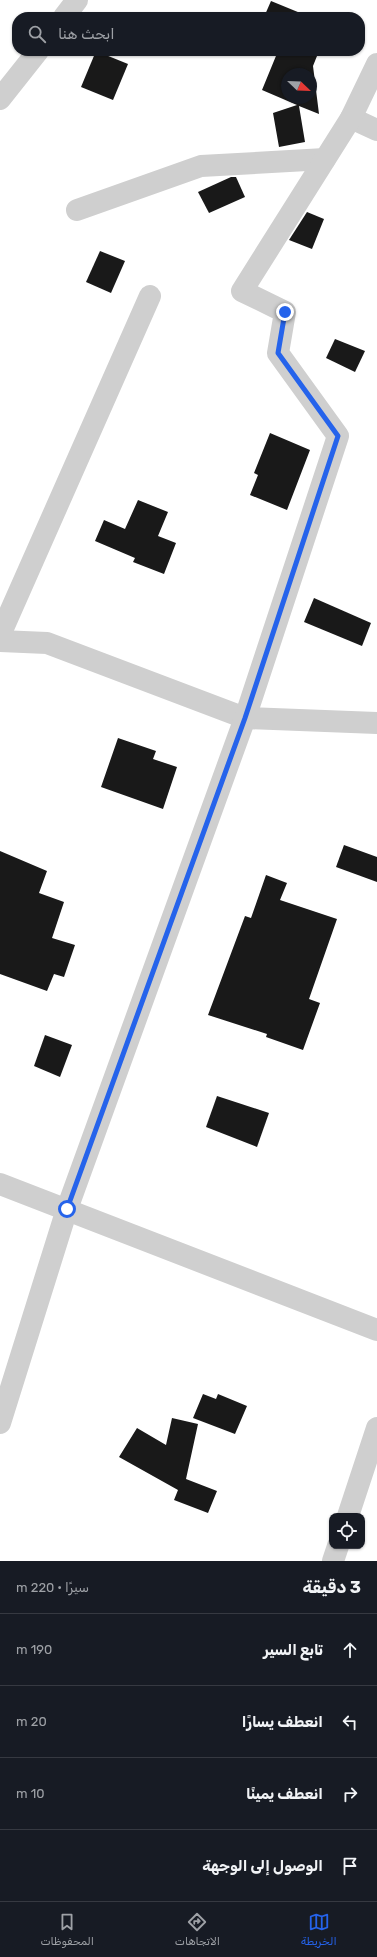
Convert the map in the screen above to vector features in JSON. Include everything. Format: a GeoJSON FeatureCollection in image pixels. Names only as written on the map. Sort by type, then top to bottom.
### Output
{"type":"FeatureCollection","features":[{"type":"Feature","properties":{"kind":"street"},"geometry":{"type":"LineString","coordinates":[[68,12],[77,0]]}},
{"type":"Feature","properties":{"kind":"street"},"geometry":{"type":"LineString","coordinates":[[0,99],[34,56]]}},
{"type":"Feature","properties":{"kind":"street"},"geometry":{"type":"LineString","coordinates":[[0,1423],[67,1209],[245,718],[338,436],[278,353],[285,312],[242,291],[351,118],[377,64]]}},
{"type":"Feature","properties":{"kind":"street"},"geometry":{"type":"LineString","coordinates":[[351,118],[377,130]]}},
{"type":"Feature","properties":{"kind":"street"},"geometry":{"type":"LineString","coordinates":[[77,210],[201,166],[325,159]]}},
{"type":"Feature","properties":{"kind":"street"},"geometry":{"type":"LineString","coordinates":[[0,635],[150,296]]}},
{"type":"Feature","properties":{"kind":"street"},"geometry":{"type":"LineString","coordinates":[[0,641],[47,643],[245,718],[377,723]]}},
{"type":"Feature","properties":{"kind":"street"},"geometry":{"type":"LineString","coordinates":[[0,1184],[377,1330]]}},
{"type":"Feature","properties":{"kind":"street"},"geometry":{"type":"LineString","coordinates":[[349,1513],[377,1428]]}},
{"type":"Feature","properties":{"kind":"street"},"geometry":{"type":"LineString","coordinates":[[333,1561],[337,1549]]}},
{"type":"Feature","properties":{"kind":"building"},"geometry":{"type":"Polygon","coordinates":[[[271,1],[298,12],[266,12],[271,1]]]}},
{"type":"Feature","properties":{"kind":"building"},"geometry":{"type":"Polygon","coordinates":[[[94,56],[108,56],[128,64],[113,100],[81,87],[94,56]]]}},
{"type":"Feature","properties":{"kind":"building"},"geometry":{"type":"Polygon","coordinates":[[[276,56],[317,56],[313,68],[281,68],[281,98],[262,90],[276,56]]]}},
{"type":"Feature","properties":{"kind":"building"},"geometry":{"type":"Polygon","coordinates":[[[317,98],[319,114],[299,106],[305,142],[279,147],[273,113],[297,105],[295,104],[317,104],[317,98]]]}},
{"type":"Feature","properties":{"kind":"building"},"geometry":{"type":"Polygon","coordinates":[[[231,177],[236,177],[245,197],[209,213],[198,192],[231,177]]]}},
{"type":"Feature","properties":{"kind":"building"},"geometry":{"type":"Polygon","coordinates":[[[307,212],[324,219],[312,249],[289,240],[307,212]]]}},
{"type":"Feature","properties":{"kind":"building"},"geometry":{"type":"Polygon","coordinates":[[[100,251],[125,261],[111,293],[86,282],[100,251]]]}},
{"type":"Feature","properties":{"kind":"building"},"geometry":{"type":"Polygon","coordinates":[[[335,339],[365,351],[355,372],[326,358],[335,339]]]}},
{"type":"Feature","properties":{"kind":"building"},"geometry":{"type":"Polygon","coordinates":[[[270,433],[310,450],[287,510],[250,495],[258,475],[254,473],[270,433]]]}},
{"type":"Feature","properties":{"kind":"building"},"geometry":{"type":"Polygon","coordinates":[[[138,500],[168,512],[158,536],[176,543],[164,574],[133,562],[135,558],[95,541],[104,520],[125,529],[138,500]]]}},
{"type":"Feature","properties":{"kind":"building"},"geometry":{"type":"Polygon","coordinates":[[[314,598],[371,623],[362,646],[304,622],[314,598]]]}},
{"type":"Feature","properties":{"kind":"building"},"geometry":{"type":"Polygon","coordinates":[[[118,738],[156,751],[153,759],[177,767],[163,809],[101,787],[118,738]]]}},
{"type":"Feature","properties":{"kind":"building"},"geometry":{"type":"Polygon","coordinates":[[[344,845],[377,857],[377,882],[336,867],[344,845]]]}},
{"type":"Feature","properties":{"kind":"building"},"geometry":{"type":"Polygon","coordinates":[[[0,851],[47,871],[39,893],[64,902],[52,938],[75,945],[64,977],[54,974],[47,991],[0,974],[0,851]]]}},
{"type":"Feature","properties":{"kind":"building"},"geometry":{"type":"Polygon","coordinates":[[[266,875],[287,883],[280,900],[337,919],[309,999],[320,1003],[303,1050],[266,1037],[267,1034],[208,1015],[245,916],[251,918],[266,875]]]}},
{"type":"Feature","properties":{"kind":"building"},"geometry":{"type":"Polygon","coordinates":[[[45,1035],[72,1045],[60,1077],[34,1066],[45,1035]]]}},
{"type":"Feature","properties":{"kind":"building"},"geometry":{"type":"Polygon","coordinates":[[[217,1096],[269,1113],[257,1147],[206,1127],[217,1096]]]}},
{"type":"Feature","properties":{"kind":"building"},"geometry":{"type":"Polygon","coordinates":[[[203,1394],[216,1399],[218,1394],[247,1406],[235,1434],[193,1418],[203,1394]]]}},
{"type":"Feature","properties":{"kind":"building"},"geometry":{"type":"Polygon","coordinates":[[[172,1418],[198,1424],[186,1479],[217,1491],[208,1513],[174,1500],[178,1490],[119,1457],[137,1428],[166,1445],[172,1418]]]}},
{"type":"Feature","properties":{"kind":"route"},"geometry":{"type":"LineString","coordinates":[[67,1209],[245,718],[338,436],[278,353],[285,312]]}}]}
